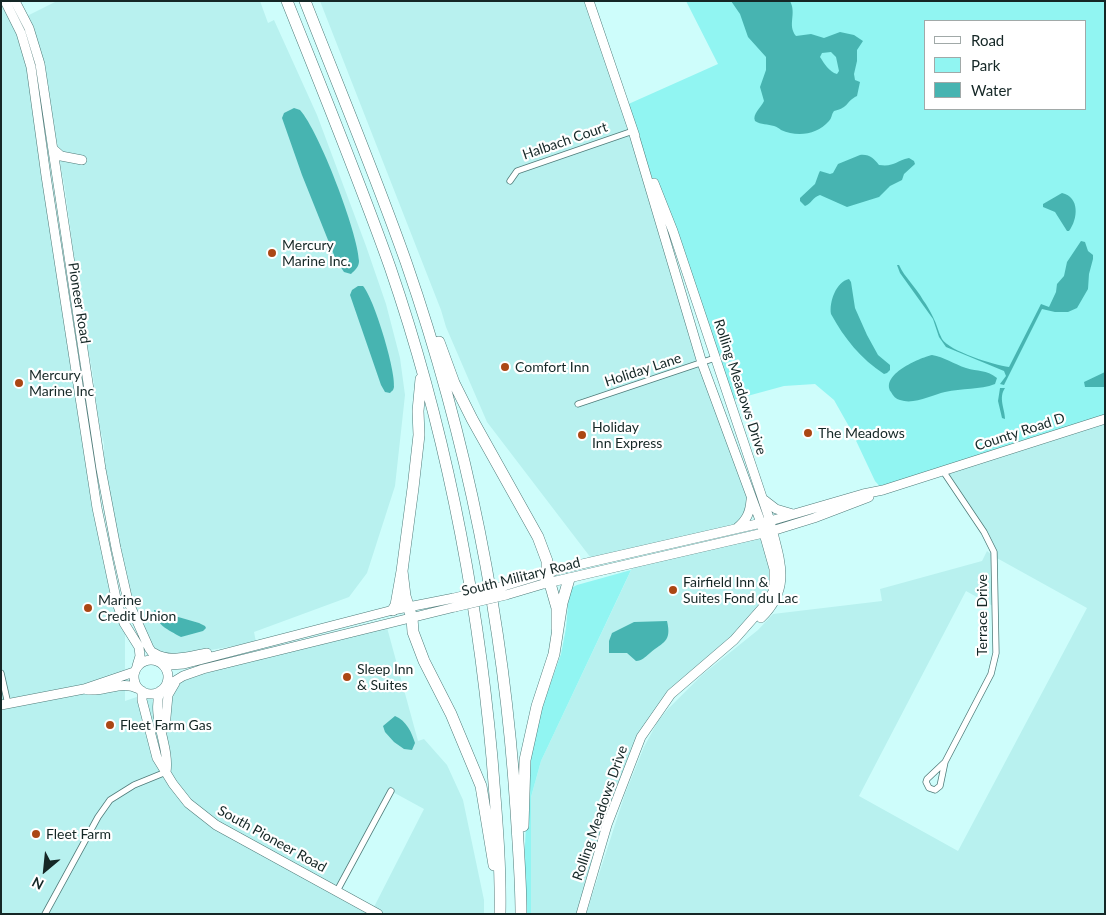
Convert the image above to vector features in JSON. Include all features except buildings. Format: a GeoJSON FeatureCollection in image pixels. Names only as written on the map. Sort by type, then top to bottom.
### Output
{"type":"FeatureCollection","features":[{"type":"Feature","properties":{"kind":"highway"},"geometry":{"type":"LineString","coordinates":[[287,1],[350,158],[387,259],[422,370],[454,503],[480,654],[488,715],[499,836],[500,914]]}},
{"type":"Feature","properties":{"kind":"highway"},"geometry":{"type":"LineString","coordinates":[[305,1],[454,383],[538,537],[547,561],[548,578],[557,608],[557,628]]}},
{"type":"Feature","properties":{"kind":"highway"},"geometry":{"type":"LineString","coordinates":[[407,264],[439,365],[474,499],[484,551],[508,715],[521,898]]}},
{"type":"Feature","properties":{"kind":"highway"},"geometry":{"type":"LineString","coordinates":[[392,610],[396,605],[402,571],[413,488],[419,435],[418,411],[422,370]]}},
{"type":"Feature","properties":{"kind":"highway"},"geometry":{"type":"LineString","coordinates":[[402,571],[413,632],[424,660],[451,714],[481,786],[501,898]]}},
{"type":"Feature","properties":{"kind":"highway"},"geometry":{"type":"LineString","coordinates":[[521,914],[525,760],[537,706],[554,654],[564,592],[569,579]]}},
{"type":"Feature","properties":{"kind":"main road","name":"Pioneer Road"},"geometry":{"type":"LineString","coordinates":[[5,1],[21,33],[31,67],[97,508],[117,603],[124,623],[139,647],[140,656],[135,669]]}},
{"type":"Feature","properties":{"kind":"main road","name":"Pioneer Road"},"geometry":{"type":"LineString","coordinates":[[15,1],[37,49],[47,102],[105,492],[127,597],[149,648],[160,662]]}},
{"type":"Feature","properties":{"kind":"main road","name":"Rolling Meadows Drive"},"geometry":{"type":"LineString","coordinates":[[591,2],[633,132],[702,363],[751,498],[766,522]]}},
{"type":"Feature","properties":{"kind":"main road","name":"Rolling Meadows Drive"},"geometry":{"type":"LineString","coordinates":[[633,132],[673,231],[762,497],[774,569],[773,592],[764,606],[734,640]]}},
{"type":"Feature","properties":{"kind":"main road"},"geometry":{"type":"LineString","coordinates":[[53,149],[63,157],[82,160]]}},
{"type":"Feature","properties":{"kind":"main road","name":"County Road D"},"geometry":{"type":"LineString","coordinates":[[943,471],[1105,419]]}},
{"type":"Feature","properties":{"kind":"main road","name":"South Military Road"},"geometry":{"type":"LineString","coordinates":[[162,689],[187,674],[202,669],[766,522],[883,490],[943,471]]}},
{"type":"Feature","properties":{"kind":"main road","name":"South Military Road"},"geometry":{"type":"LineString","coordinates":[[548,578],[569,579],[768,532],[858,502],[883,490]]}},
{"type":"Feature","properties":{"kind":"main road"},"geometry":{"type":"LineString","coordinates":[[762,497],[776,509],[794,514]]}},
{"type":"Feature","properties":{"kind":"main road"},"geometry":{"type":"LineString","coordinates":[[735,529],[743,524],[748,516],[751,498]]}},
{"type":"Feature","properties":{"kind":"main road"},"geometry":{"type":"LineString","coordinates":[[777,552],[780,541],[788,526]]}},
{"type":"Feature","properties":{"kind":"main road","name":"Rolling Meadows Drive"},"geometry":{"type":"LineString","coordinates":[[581,914],[607,825],[642,737],[670,694],[734,640],[750,629],[766,613],[778,595],[781,570],[777,552],[768,532]]}},
{"type":"Feature","properties":{"kind":"main road","name":"South Military Road"},"geometry":{"type":"LineString","coordinates":[[160,662],[170,665],[181,665],[392,610],[411,613]]}},
{"type":"Feature","properties":{"kind":"main road"},"geometry":{"type":"LineString","coordinates":[[149,648],[159,656],[171,658],[234,650]]}},
{"type":"Feature","properties":{"kind":"main road"},"geometry":{"type":"LineString","coordinates":[[4,704],[84,689],[135,669],[146,660],[160,662],[165,667],[168,677],[157,704],[167,764],[166,772]]}},
{"type":"Feature","properties":{"kind":"main road"},"geometry":{"type":"LineString","coordinates":[[135,669],[134,682],[140,690]]}},
{"type":"Feature","properties":{"kind":"main road"},"geometry":{"type":"LineString","coordinates":[[164,746],[168,695],[174,684],[187,674]]}},
{"type":"Feature","properties":{"kind":"main road"},"geometry":{"type":"LineString","coordinates":[[84,689],[96,691],[126,685],[151,694],[162,689]]}},
{"type":"Feature","properties":{"kind":"main road","name":"South Pioneer Road"},"geometry":{"type":"LineString","coordinates":[[140,690],[157,758],[188,804],[209,821],[378,914]]}},
{"type":"Feature","properties":{"kind":"street","name":"Halbach Court"},"geometry":{"type":"LineString","coordinates":[[510,181],[518,170],[633,132]]}},
{"type":"Feature","properties":{"kind":"street","name":"Holiday Lane"},"geometry":{"type":"LineString","coordinates":[[578,404],[715,358]]}},
{"type":"Feature","properties":{"kind":"street","name":"Terrace Drive"},"geometry":{"type":"LineString","coordinates":[[943,471],[984,532],[994,552],[996,653],[990,676],[945,762],[940,786],[935,790],[929,788],[926,782],[927,779],[945,762]]}},
{"type":"Feature","properties":{"kind":"street"},"geometry":{"type":"LineString","coordinates":[[1,673],[4,704]]}},
{"type":"Feature","properties":{"kind":"street"},"geometry":{"type":"LineString","coordinates":[[45,914],[98,817],[110,800],[134,785],[166,772]]}},
{"type":"Feature","properties":{"kind":"street"},"geometry":{"type":"LineString","coordinates":[[337,892],[391,791]]}},
{"type":"Feature","properties":{"kind":"shaded area"},"geometry":{"type":"Polygon","coordinates":[[[57,1],[260,1],[268,23],[274,20],[317,115],[386,304],[400,358],[405,395],[395,486],[367,573],[349,597],[254,632],[256,642],[183,655],[172,656],[157,652],[152,646],[130,592],[118,540],[104,459],[104,444],[84,332],[65,189],[41,54],[27,16],[57,1]]]}},
{"type":"Feature","properties":{"kind":"shaded area"},"geometry":{"type":"Polygon","coordinates":[[[320,1],[595,1],[590,4],[702,363],[751,498],[743,524],[594,562],[487,422],[446,327],[320,1]]]}},
{"type":"Feature","properties":{"kind":"shaded area"},"geometry":{"type":"Polygon","coordinates":[[[1,2],[13,22],[26,64],[69,348],[125,629],[125,701],[225,667],[386,624],[418,741],[424,739],[447,765],[463,800],[484,900],[484,914],[1,914],[1,2]],[[391,791],[337,891],[374,907],[424,809],[391,791]]]}},
{"type":"Feature","properties":{"kind":"shaded area"},"geometry":{"type":"Polygon","coordinates":[[[1105,419],[1105,914],[586,914],[625,794],[644,747],[658,721],[702,675],[758,630],[773,614],[882,601],[880,589],[982,561],[987,551],[991,554],[993,606],[966,591],[859,796],[958,851],[1087,608],[995,557],[994,552],[943,471],[1105,419]]]}},
{"type":"Feature","properties":{"kind":"shaded area"},"geometry":{"type":"Polygon","coordinates":[[[764,533],[774,577],[764,606],[671,694],[641,737],[581,914],[531,914],[531,797],[541,761],[634,564],[764,533]]]}},
{"type":"Feature","properties":{"kind":"green space"},"geometry":{"type":"Polygon","coordinates":[[[686,1],[1105,1],[1105,419],[883,490],[875,481],[851,430],[834,400],[815,384],[784,386],[729,401],[673,231],[624,106],[718,64],[686,1]]]}},
{"type":"Feature","properties":{"kind":"green space"},"geometry":{"type":"Polygon","coordinates":[[[631,570],[541,761],[531,797],[531,914],[524,914],[524,866],[529,763],[538,719],[561,654],[566,628],[569,594],[571,588],[577,585],[631,570]]]}},
{"type":"Feature","properties":{"kind":"water"},"geometry":{"type":"Polygon","coordinates":[[[731,1],[790,1],[793,10],[792,28],[796,36],[811,34],[824,38],[840,32],[854,35],[863,41],[857,50],[854,74],[855,80],[860,82],[857,96],[843,108],[834,111],[831,119],[824,126],[813,132],[794,134],[755,121],[756,113],[764,101],[760,87],[766,70],[766,57],[748,37],[740,14],[731,1]],[[831,52],[822,53],[820,57],[829,69],[837,74],[839,71],[836,57],[831,52]]]}},
{"type":"Feature","properties":{"kind":"water"},"geometry":{"type":"Polygon","coordinates":[[[294,108],[300,110],[308,121],[327,160],[345,206],[357,247],[359,261],[358,267],[351,274],[344,272],[336,260],[302,175],[282,118],[284,113],[294,108]]]}},
{"type":"Feature","properties":{"kind":"water"},"geometry":{"type":"Polygon","coordinates":[[[860,155],[869,156],[879,165],[892,164],[909,158],[915,164],[904,174],[902,180],[890,186],[879,197],[847,207],[820,195],[805,206],[800,201],[800,198],[815,184],[820,171],[833,173],[838,164],[860,155]]]}},
{"type":"Feature","properties":{"kind":"water"},"geometry":{"type":"Polygon","coordinates":[[[1062,193],[1072,199],[1076,209],[1074,221],[1069,231],[1067,231],[1055,212],[1043,207],[1043,204],[1062,193]]]}},
{"type":"Feature","properties":{"kind":"water"},"geometry":{"type":"Polygon","coordinates":[[[1081,241],[1085,242],[1088,251],[1093,255],[1088,289],[1077,308],[1068,312],[1042,309],[1004,385],[1000,384],[1006,376],[1004,371],[946,347],[939,337],[933,319],[900,273],[897,265],[899,265],[927,306],[946,344],[962,353],[1009,367],[1041,304],[1049,307],[1056,292],[1057,284],[1064,276],[1067,262],[1081,241]]]}},
{"type":"Feature","properties":{"kind":"water"},"geometry":{"type":"Polygon","coordinates":[[[849,279],[855,308],[867,335],[878,355],[890,365],[890,370],[887,373],[884,374],[861,355],[847,340],[831,314],[834,293],[840,284],[849,279]]]}},
{"type":"Feature","properties":{"kind":"water"},"geometry":{"type":"Polygon","coordinates":[[[358,286],[363,286],[368,293],[383,335],[394,379],[394,387],[390,393],[385,392],[381,385],[350,295],[352,290],[358,286]]]}},
{"type":"Feature","properties":{"kind":"water"},"geometry":{"type":"Polygon","coordinates":[[[932,355],[966,368],[989,373],[997,378],[995,384],[945,392],[911,401],[897,399],[889,386],[891,379],[903,368],[932,355]]]}},
{"type":"Feature","properties":{"kind":"water"},"geometry":{"type":"Polygon","coordinates":[[[1105,372],[1105,387],[1085,387],[1084,382],[1105,372]]]}},
{"type":"Feature","properties":{"kind":"water"},"geometry":{"type":"Polygon","coordinates":[[[1000,388],[1005,388],[1002,400],[1005,419],[1002,418],[998,401],[1000,388]]]}},
{"type":"Feature","properties":{"kind":"water"},"geometry":{"type":"Polygon","coordinates":[[[154,610],[199,623],[206,628],[203,631],[181,637],[160,623],[154,610]]]}},
{"type":"Feature","properties":{"kind":"water"},"geometry":{"type":"Polygon","coordinates":[[[667,621],[668,633],[665,641],[642,660],[636,661],[627,653],[609,653],[609,641],[612,633],[634,622],[667,621]]]}},
{"type":"Feature","properties":{"kind":"water"},"geometry":{"type":"Polygon","coordinates":[[[395,716],[402,720],[410,731],[415,743],[412,750],[404,749],[385,732],[383,726],[395,716]]]}},
{"type":"Feature","properties":{"kind":"place","name":"Mercury Marine Inc."},"geometry":{"type":"Point","coordinates":[272,253]}},
{"type":"Feature","properties":{"kind":"place","name":"Comfort Inn"},"geometry":{"type":"Point","coordinates":[505,367]}},
{"type":"Feature","properties":{"kind":"place","name":"Mercury Marine Inc"},"geometry":{"type":"Point","coordinates":[19,383]}},
{"type":"Feature","properties":{"kind":"place","name":"The Meadows"},"geometry":{"type":"Point","coordinates":[808,433]}},
{"type":"Feature","properties":{"kind":"place","name":"Holiday Inn Express"},"geometry":{"type":"Point","coordinates":[582,435]}},
{"type":"Feature","properties":{"kind":"place","name":"Fairfield Inn & Suites Fond du Lac"},"geometry":{"type":"Point","coordinates":[673,590]}},
{"type":"Feature","properties":{"kind":"place","name":"Marine Credit Union"},"geometry":{"type":"Point","coordinates":[88,608]}},
{"type":"Feature","properties":{"kind":"place","name":"Sleep Inn & Suites"},"geometry":{"type":"Point","coordinates":[347,677]}},
{"type":"Feature","properties":{"kind":"place","name":"Fleet Farm Gas"},"geometry":{"type":"Point","coordinates":[110,725]}},
{"type":"Feature","properties":{"kind":"place","name":"Fleet Farm"},"geometry":{"type":"Point","coordinates":[36,834]}}]}
